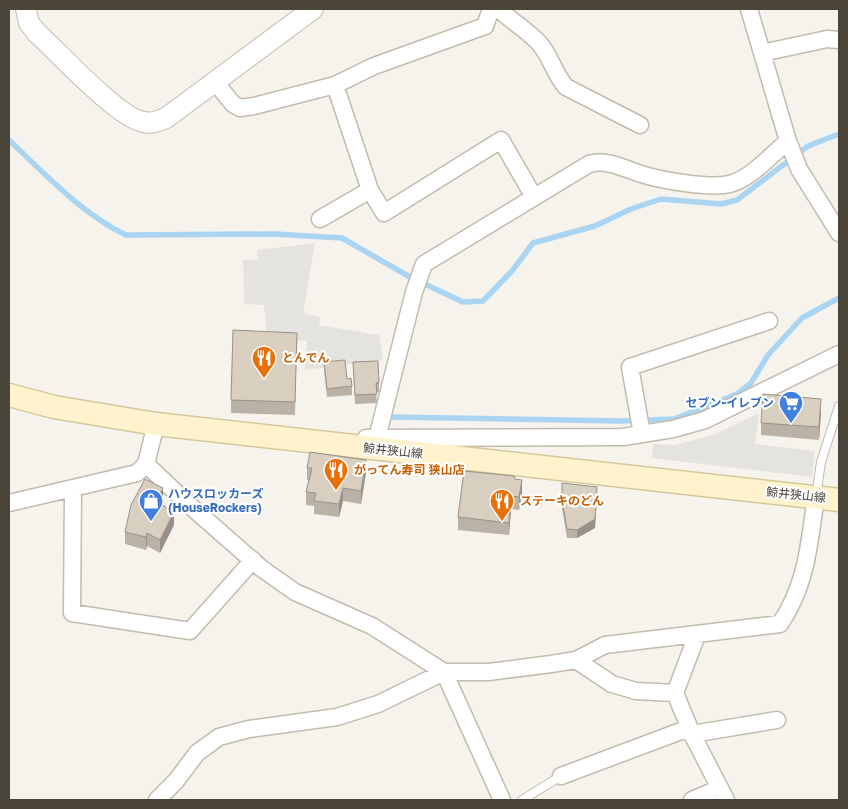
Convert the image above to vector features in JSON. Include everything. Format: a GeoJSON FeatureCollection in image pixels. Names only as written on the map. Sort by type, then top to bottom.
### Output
{"type":"FeatureCollection","features":[{"type":"Feature","properties":{"kind":"main road","name":"鯨井狭山線"},"geometry":{"type":"LineString","coordinates":[[9,395],[54,407],[156,424],[304,441],[377,443],[839,500]]}},
{"type":"Feature","properties":{"kind":"street"},"geometry":{"type":"LineString","coordinates":[[26,9],[30,23],[37,33],[117,107],[131,118],[143,122],[161,120],[313,9]]}},
{"type":"Feature","properties":{"kind":"street"},"geometry":{"type":"LineString","coordinates":[[215,82],[233,104],[240,108],[335,85],[374,66],[485,26],[491,9]]}},
{"type":"Feature","properties":{"kind":"street"},"geometry":{"type":"LineString","coordinates":[[500,9],[538,42],[546,52],[558,78],[566,87],[640,125]]}},
{"type":"Feature","properties":{"kind":"street"},"geometry":{"type":"LineString","coordinates":[[748,9],[788,141],[799,169],[839,233]]}},
{"type":"Feature","properties":{"kind":"street"},"geometry":{"type":"LineString","coordinates":[[762,53],[827,39],[839,40]]}},
{"type":"Feature","properties":{"kind":"street"},"geometry":{"type":"LineString","coordinates":[[335,85],[370,190],[384,213],[501,140],[534,197]]}},
{"type":"Feature","properties":{"kind":"street"},"geometry":{"type":"LineString","coordinates":[[788,141],[750,172],[730,184],[700,184],[644,175],[600,161],[589,164],[424,264],[414,292],[377,443],[623,437],[641,424],[705,420],[839,354]]}},
{"type":"Feature","properties":{"kind":"street"},"geometry":{"type":"LineString","coordinates":[[320,219],[370,190]]}},
{"type":"Feature","properties":{"kind":"street"},"geometry":{"type":"LineString","coordinates":[[641,424],[630,367],[769,321]]}},
{"type":"Feature","properties":{"kind":"street"},"geometry":{"type":"LineString","coordinates":[[9,503],[137,473],[146,464],[156,424]]}},
{"type":"Feature","properties":{"kind":"street"},"geometry":{"type":"LineString","coordinates":[[146,464],[187,503],[253,560],[295,592],[372,626],[444,672],[502,800]]}},
{"type":"Feature","properties":{"kind":"street"},"geometry":{"type":"LineString","coordinates":[[73,489],[72,613],[190,630],[253,560]]}},
{"type":"Feature","properties":{"kind":"street"},"geometry":{"type":"LineString","coordinates":[[157,800],[176,781],[197,753],[219,737],[248,729],[337,717],[378,704],[444,672],[489,672],[576,660],[605,645],[780,624],[792,606],[805,573],[816,498]]}},
{"type":"Feature","properties":{"kind":"street"},"geometry":{"type":"LineString","coordinates":[[692,800],[723,794],[691,731],[675,693],[697,635]]}},
{"type":"Feature","properties":{"kind":"street"},"geometry":{"type":"LineString","coordinates":[[576,660],[612,684],[636,691],[675,693]]}},
{"type":"Feature","properties":{"kind":"street"},"geometry":{"type":"LineString","coordinates":[[562,776],[691,731],[777,720]]}},
{"type":"Feature","properties":{"kind":"lane"},"geometry":{"type":"LineString","coordinates":[[816,498],[822,462],[839,406]]}},
{"type":"Feature","properties":{"kind":"lane"},"geometry":{"type":"LineString","coordinates":[[522,800],[562,776]]}},
{"type":"Feature","properties":{"kind":"shaded area"},"geometry":{"type":"Polygon","coordinates":[[[315,243],[303,313],[320,317],[319,325],[379,335],[383,360],[305,370],[307,341],[267,339],[264,305],[244,304],[243,260],[258,260],[257,250],[315,243]]]}},
{"type":"Feature","properties":{"kind":"shaded area"},"geometry":{"type":"Polygon","coordinates":[[[759,413],[755,444],[815,451],[812,477],[652,458],[653,444],[675,445],[713,435],[759,413]]]}},
{"type":"Feature","properties":{"kind":"building","name":"とんでん"},"geometry":{"type":"Polygon","coordinates":[[[233,330],[297,333],[295,402],[231,400],[233,330]]]}},
{"type":"Feature","properties":{"kind":"building"},"geometry":{"type":"Polygon","coordinates":[[[345,360],[347,379],[351,378],[352,386],[327,389],[324,362],[345,360]]]}},
{"type":"Feature","properties":{"kind":"building"},"geometry":{"type":"Polygon","coordinates":[[[378,361],[379,383],[376,383],[377,394],[355,395],[353,362],[378,361]]]}},
{"type":"Feature","properties":{"kind":"building"},"geometry":{"type":"Polygon","coordinates":[[[763,394],[821,399],[819,427],[761,423],[763,394]]]}},
{"type":"Feature","properties":{"kind":"building","name":"がってん寿司 狭山店"},"geometry":{"type":"Polygon","coordinates":[[[310,452],[366,460],[361,491],[343,488],[339,504],[314,501],[316,493],[306,492],[312,468],[307,468],[310,452]]]}},
{"type":"Feature","properties":{"kind":"building"},"geometry":{"type":"Polygon","coordinates":[[[464,471],[514,476],[515,479],[522,480],[519,497],[511,496],[509,523],[458,517],[464,471]]]}},
{"type":"Feature","properties":{"kind":"building"},"geometry":{"type":"Polygon","coordinates":[[[145,479],[163,488],[156,501],[174,512],[160,540],[147,533],[146,537],[125,532],[131,505],[145,479]]]}},
{"type":"Feature","properties":{"kind":"building"},"geometry":{"type":"Polygon","coordinates":[[[562,483],[597,487],[595,519],[577,530],[567,529],[562,500],[562,483]]]}},
{"type":"Feature","properties":{"kind":"waterway"},"geometry":{"type":"LineString","coordinates":[[9,140],[79,204],[94,216],[126,235],[274,234],[342,238],[410,277],[463,302],[483,301],[512,271],[533,243],[595,226],[631,209],[661,199],[721,204],[737,200],[808,146],[839,134]]}},
{"type":"Feature","properties":{"kind":"waterway"},"geometry":{"type":"LineString","coordinates":[[391,417],[620,421],[674,419],[737,394],[751,383],[768,355],[802,318],[839,298]]}},
{"type":"Feature","properties":{"kind":"place","name":"とんでん"},"geometry":{"type":"Point","coordinates":[264,379]}},
{"type":"Feature","properties":{"kind":"place","name":"セブン-イレブン"},"geometry":{"type":"Point","coordinates":[791,424]}},
{"type":"Feature","properties":{"kind":"place","name":"がってん寿司 狭山店"},"geometry":{"type":"Point","coordinates":[336,491]}},
{"type":"Feature","properties":{"kind":"place","name":"ハウスロッカーズ (HouseRockers)"},"geometry":{"type":"Point","coordinates":[151,522]}},
{"type":"Feature","properties":{"kind":"place","name":"ステーキのどん"},"geometry":{"type":"Point","coordinates":[502,522]}}]}
